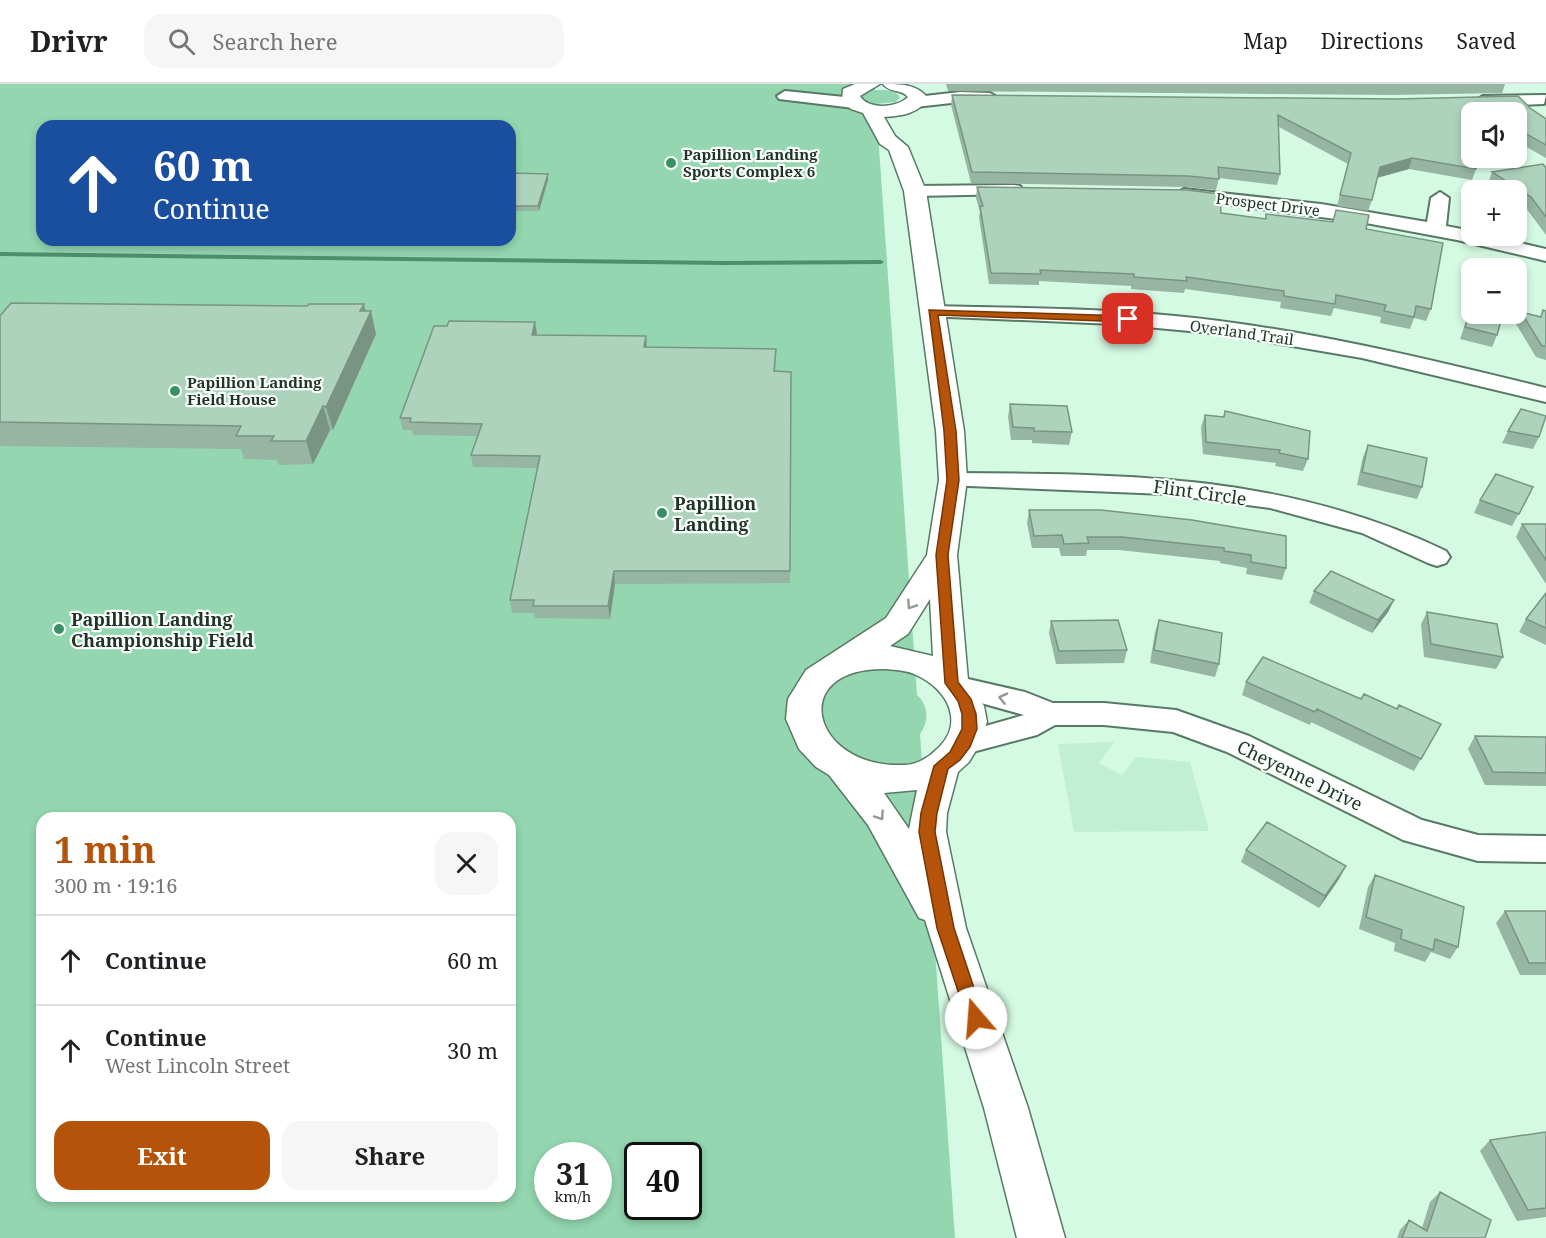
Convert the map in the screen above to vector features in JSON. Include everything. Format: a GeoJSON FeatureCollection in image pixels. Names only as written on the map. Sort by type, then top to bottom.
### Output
{"type":"FeatureCollection","features":[{"type":"Feature","properties":{"kind":"street"},"geometry":{"type":"LineString","coordinates":[[1526,84],[1545,100]]}},
{"type":"Feature","properties":{"kind":"street"},"geometry":{"type":"LineString","coordinates":[[953,685],[942,555],[953,480],[950,431],[915,191],[898,147],[887,140],[864,92],[960,98],[1007,98]]}},
{"type":"Feature","properties":{"kind":"street"},"geometry":{"type":"LineString","coordinates":[[898,147],[906,139],[906,93]]}},
{"type":"Feature","properties":{"kind":"street"},"geometry":{"type":"LineString","coordinates":[[1467,102],[1545,100]]}},
{"type":"Feature","properties":{"kind":"street"},"geometry":{"type":"LineString","coordinates":[[915,191],[1032,190]]}},
{"type":"Feature","properties":{"kind":"street","name":"Prospect Drive"},"geometry":{"type":"LineString","coordinates":[[1162,194],[1269,203],[1436,230],[1546,255]]}},
{"type":"Feature","properties":{"kind":"street"},"geometry":{"type":"LineString","coordinates":[[1436,230],[1440,198]]}},
{"type":"Feature","properties":{"kind":"street","name":"Overland Trail"},"geometry":{"type":"LineString","coordinates":[[933,312],[1060,315],[1174,322],[1254,332],[1363,351],[1546,395]]}},
{"type":"Feature","properties":{"kind":"street","name":"Flint Circle"},"geometry":{"type":"LineString","coordinates":[[953,480],[1116,483],[1230,495],[1302,508],[1372,527],[1437,557]]}},
{"type":"Feature","properties":{"kind":"street"},"geometry":{"type":"LineString","coordinates":[[942,555],[897,626],[818,680],[809,692],[803,719],[807,734],[828,759],[844,769],[863,776],[895,779],[925,775],[953,755]]}},
{"type":"Feature","properties":{"kind":"street"},"geometry":{"type":"LineString","coordinates":[[846,660],[885,657],[905,659],[924,665],[953,685],[964,699],[969,714],[969,729],[953,755],[929,813],[927,832],[946,928],[1006,1108],[1041,1238]]}},
{"type":"Feature","properties":{"kind":"street","name":"Cheyenne Drive"},"geometry":{"type":"LineString","coordinates":[[953,685],[1025,703],[1050,714],[1104,714],[1176,721],[1238,744],[1414,831],[1479,848],[1546,849]]}},
{"type":"Feature","properties":{"kind":"street","name":"Cheyenne Drive"},"geometry":{"type":"LineString","coordinates":[[953,755],[1026,727],[1050,714]]}},
{"type":"Feature","properties":{"kind":"street"},"geometry":{"type":"LineString","coordinates":[[844,769],[881,815],[946,928]]}},
{"type":"Feature","properties":{"kind":"shaded area","name":"Papillion Landing"},"geometry":{"type":"Polygon","coordinates":[[[0,84],[874,84],[875,90],[889,90],[898,94],[900,97],[896,102],[876,104],[917,695],[926,709],[925,724],[920,734],[955,1238],[0,1238],[0,84]]]}},
{"type":"Feature","properties":{"kind":"shaded area"},"geometry":{"type":"Polygon","coordinates":[[[1114,742],[1099,763],[1122,775],[1136,757],[1190,762],[1209,831],[1074,832],[1058,744],[1114,742]]]}},
{"type":"Feature","properties":{"kind":"building"},"geometry":{"type":"Polygon","coordinates":[[[952,95],[1397,99],[1518,96],[1524,102],[1461,102],[1461,166],[1412,158],[1380,167],[1372,200],[1340,195],[1351,153],[1278,115],[1280,174],[1218,167],[1219,179],[1188,176],[972,172],[952,95]]]}},
{"type":"Feature","properties":{"kind":"building"},"geometry":{"type":"Polygon","coordinates":[[[1527,105],[1546,119],[1546,145],[1527,134],[1527,105]]]}},
{"type":"Feature","properties":{"kind":"building"},"geometry":{"type":"Polygon","coordinates":[[[1543,164],[1546,168],[1546,217],[1527,194],[1527,180],[1504,180],[1492,172],[1543,164]]]}},
{"type":"Feature","properties":{"kind":"building"},"geometry":{"type":"Polygon","coordinates":[[[516,173],[548,174],[538,206],[516,206],[516,173]]]}},
{"type":"Feature","properties":{"kind":"building"},"geometry":{"type":"Polygon","coordinates":[[[977,187],[1187,190],[1220,194],[1221,213],[1266,219],[1266,214],[1333,222],[1336,210],[1369,215],[1366,229],[1443,243],[1431,309],[1416,306],[1414,317],[1384,311],[1386,305],[1336,295],[1335,304],[1284,296],[1284,291],[1186,277],[1187,281],[1134,277],[1134,274],[1040,270],[1041,274],[991,273],[980,206],[983,206],[977,187]]]}},
{"type":"Feature","properties":{"kind":"building","name":"Papillion Landing Field House"},"geometry":{"type":"Polygon","coordinates":[[[11,303],[307,306],[309,304],[364,304],[360,311],[371,311],[326,407],[323,406],[306,441],[271,441],[274,436],[236,436],[241,426],[0,422],[0,316],[11,303]]]}},
{"type":"Feature","properties":{"kind":"building"},"geometry":{"type":"Polygon","coordinates":[[[1543,310],[1546,311],[1546,346],[1542,346],[1527,322],[1527,314],[1541,317],[1543,310]]]}},
{"type":"Feature","properties":{"kind":"building","name":"Papillion Landing"},"geometry":{"type":"Polygon","coordinates":[[[449,321],[535,322],[532,335],[646,336],[644,347],[776,349],[774,371],[791,372],[790,571],[614,571],[608,606],[533,606],[534,600],[510,600],[540,456],[471,455],[482,424],[410,422],[411,418],[400,418],[434,326],[447,326],[449,321]]]}},
{"type":"Feature","properties":{"kind":"building"},"geometry":{"type":"Polygon","coordinates":[[[1466,324],[1500,324],[1497,335],[1465,327],[1466,324]]]}},
{"type":"Feature","properties":{"kind":"building"},"geometry":{"type":"Polygon","coordinates":[[[1010,404],[1067,406],[1072,432],[1034,431],[1034,428],[1013,427],[1010,404]]]}},
{"type":"Feature","properties":{"kind":"building"},"geometry":{"type":"Polygon","coordinates":[[[1521,409],[1546,416],[1539,437],[1508,431],[1521,409]]]}},
{"type":"Feature","properties":{"kind":"building"},"geometry":{"type":"Polygon","coordinates":[[[1225,411],[1310,431],[1308,459],[1279,453],[1280,450],[1206,442],[1205,415],[1224,417],[1225,411]]]}},
{"type":"Feature","properties":{"kind":"building"},"geometry":{"type":"Polygon","coordinates":[[[1368,445],[1427,458],[1422,487],[1362,472],[1368,445]]]}},
{"type":"Feature","properties":{"kind":"building"},"geometry":{"type":"Polygon","coordinates":[[[1496,474],[1533,487],[1519,514],[1480,500],[1496,474]]]}},
{"type":"Feature","properties":{"kind":"building"},"geometry":{"type":"Polygon","coordinates":[[[1029,510],[1101,510],[1192,520],[1286,536],[1286,568],[1251,562],[1251,555],[1224,551],[1224,548],[1122,537],[1087,537],[1089,543],[1064,544],[1062,535],[1034,536],[1029,510]]]}},
{"type":"Feature","properties":{"kind":"building"},"geometry":{"type":"Polygon","coordinates":[[[1522,524],[1546,524],[1546,560],[1522,524]]]}},
{"type":"Feature","properties":{"kind":"building"},"geometry":{"type":"Polygon","coordinates":[[[1331,571],[1394,600],[1378,620],[1314,591],[1331,571]]]}},
{"type":"Feature","properties":{"kind":"building"},"geometry":{"type":"Polygon","coordinates":[[[1546,593],[1546,628],[1526,619],[1546,593]]]}},
{"type":"Feature","properties":{"kind":"building"},"geometry":{"type":"Polygon","coordinates":[[[1427,612],[1497,624],[1503,657],[1431,644],[1427,612]]]}},
{"type":"Feature","properties":{"kind":"building"},"geometry":{"type":"Polygon","coordinates":[[[1118,620],[1127,650],[1059,651],[1051,621],[1118,620]]]}},
{"type":"Feature","properties":{"kind":"building"},"geometry":{"type":"Polygon","coordinates":[[[1159,620],[1222,633],[1219,664],[1154,650],[1159,620]]]}},
{"type":"Feature","properties":{"kind":"building"},"geometry":{"type":"Polygon","coordinates":[[[1263,657],[1361,699],[1364,694],[1397,709],[1399,705],[1441,724],[1421,759],[1317,709],[1315,712],[1246,682],[1263,657]]]}},
{"type":"Feature","properties":{"kind":"building"},"geometry":{"type":"Polygon","coordinates":[[[1475,736],[1546,737],[1546,773],[1493,772],[1475,736]]]}},
{"type":"Feature","properties":{"kind":"building"},"geometry":{"type":"Polygon","coordinates":[[[1267,822],[1346,866],[1325,896],[1246,850],[1267,822]]]}},
{"type":"Feature","properties":{"kind":"building"},"geometry":{"type":"Polygon","coordinates":[[[1375,875],[1464,907],[1458,947],[1435,939],[1433,950],[1401,939],[1402,930],[1366,917],[1375,875]]]}},
{"type":"Feature","properties":{"kind":"building"},"geometry":{"type":"Polygon","coordinates":[[[1505,911],[1546,911],[1546,963],[1529,963],[1505,911]]]}},
{"type":"Feature","properties":{"kind":"building"},"geometry":{"type":"Polygon","coordinates":[[[1546,1132],[1546,1208],[1528,1210],[1490,1140],[1546,1132]]]}},
{"type":"Feature","properties":{"kind":"building"},"geometry":{"type":"Polygon","coordinates":[[[1440,1192],[1491,1220],[1485,1238],[1402,1238],[1409,1220],[1427,1231],[1440,1192]]]}},
{"type":"Feature","properties":{"kind":"waterway"},"geometry":{"type":"LineString","coordinates":[[0,254],[724,263],[881,262]]}},
{"type":"Feature","properties":{"kind":"place","name":"Papillion Landing Sports Complex 6"},"geometry":{"type":"Point","coordinates":[671,163]}},
{"type":"Feature","properties":{"kind":"place","name":"Papillion Landing Field House"},"geometry":{"type":"Point","coordinates":[175,391]}},
{"type":"Feature","properties":{"kind":"place","name":"Papillion Landing"},"geometry":{"type":"Point","coordinates":[662,513]}},
{"type":"Feature","properties":{"kind":"place","name":"Papillion Landing Championship Field"},"geometry":{"type":"Point","coordinates":[59,629]}},
{"type":"Feature","properties":{"kind":"route"},"geometry":{"type":"LineString","coordinates":[[976,1018],[946,928],[927,832],[929,813],[942,766],[955,756],[965,743],[969,729],[969,714],[964,699],[952,683],[942,555],[953,480],[950,431],[933,312],[1128,319]]}}]}
